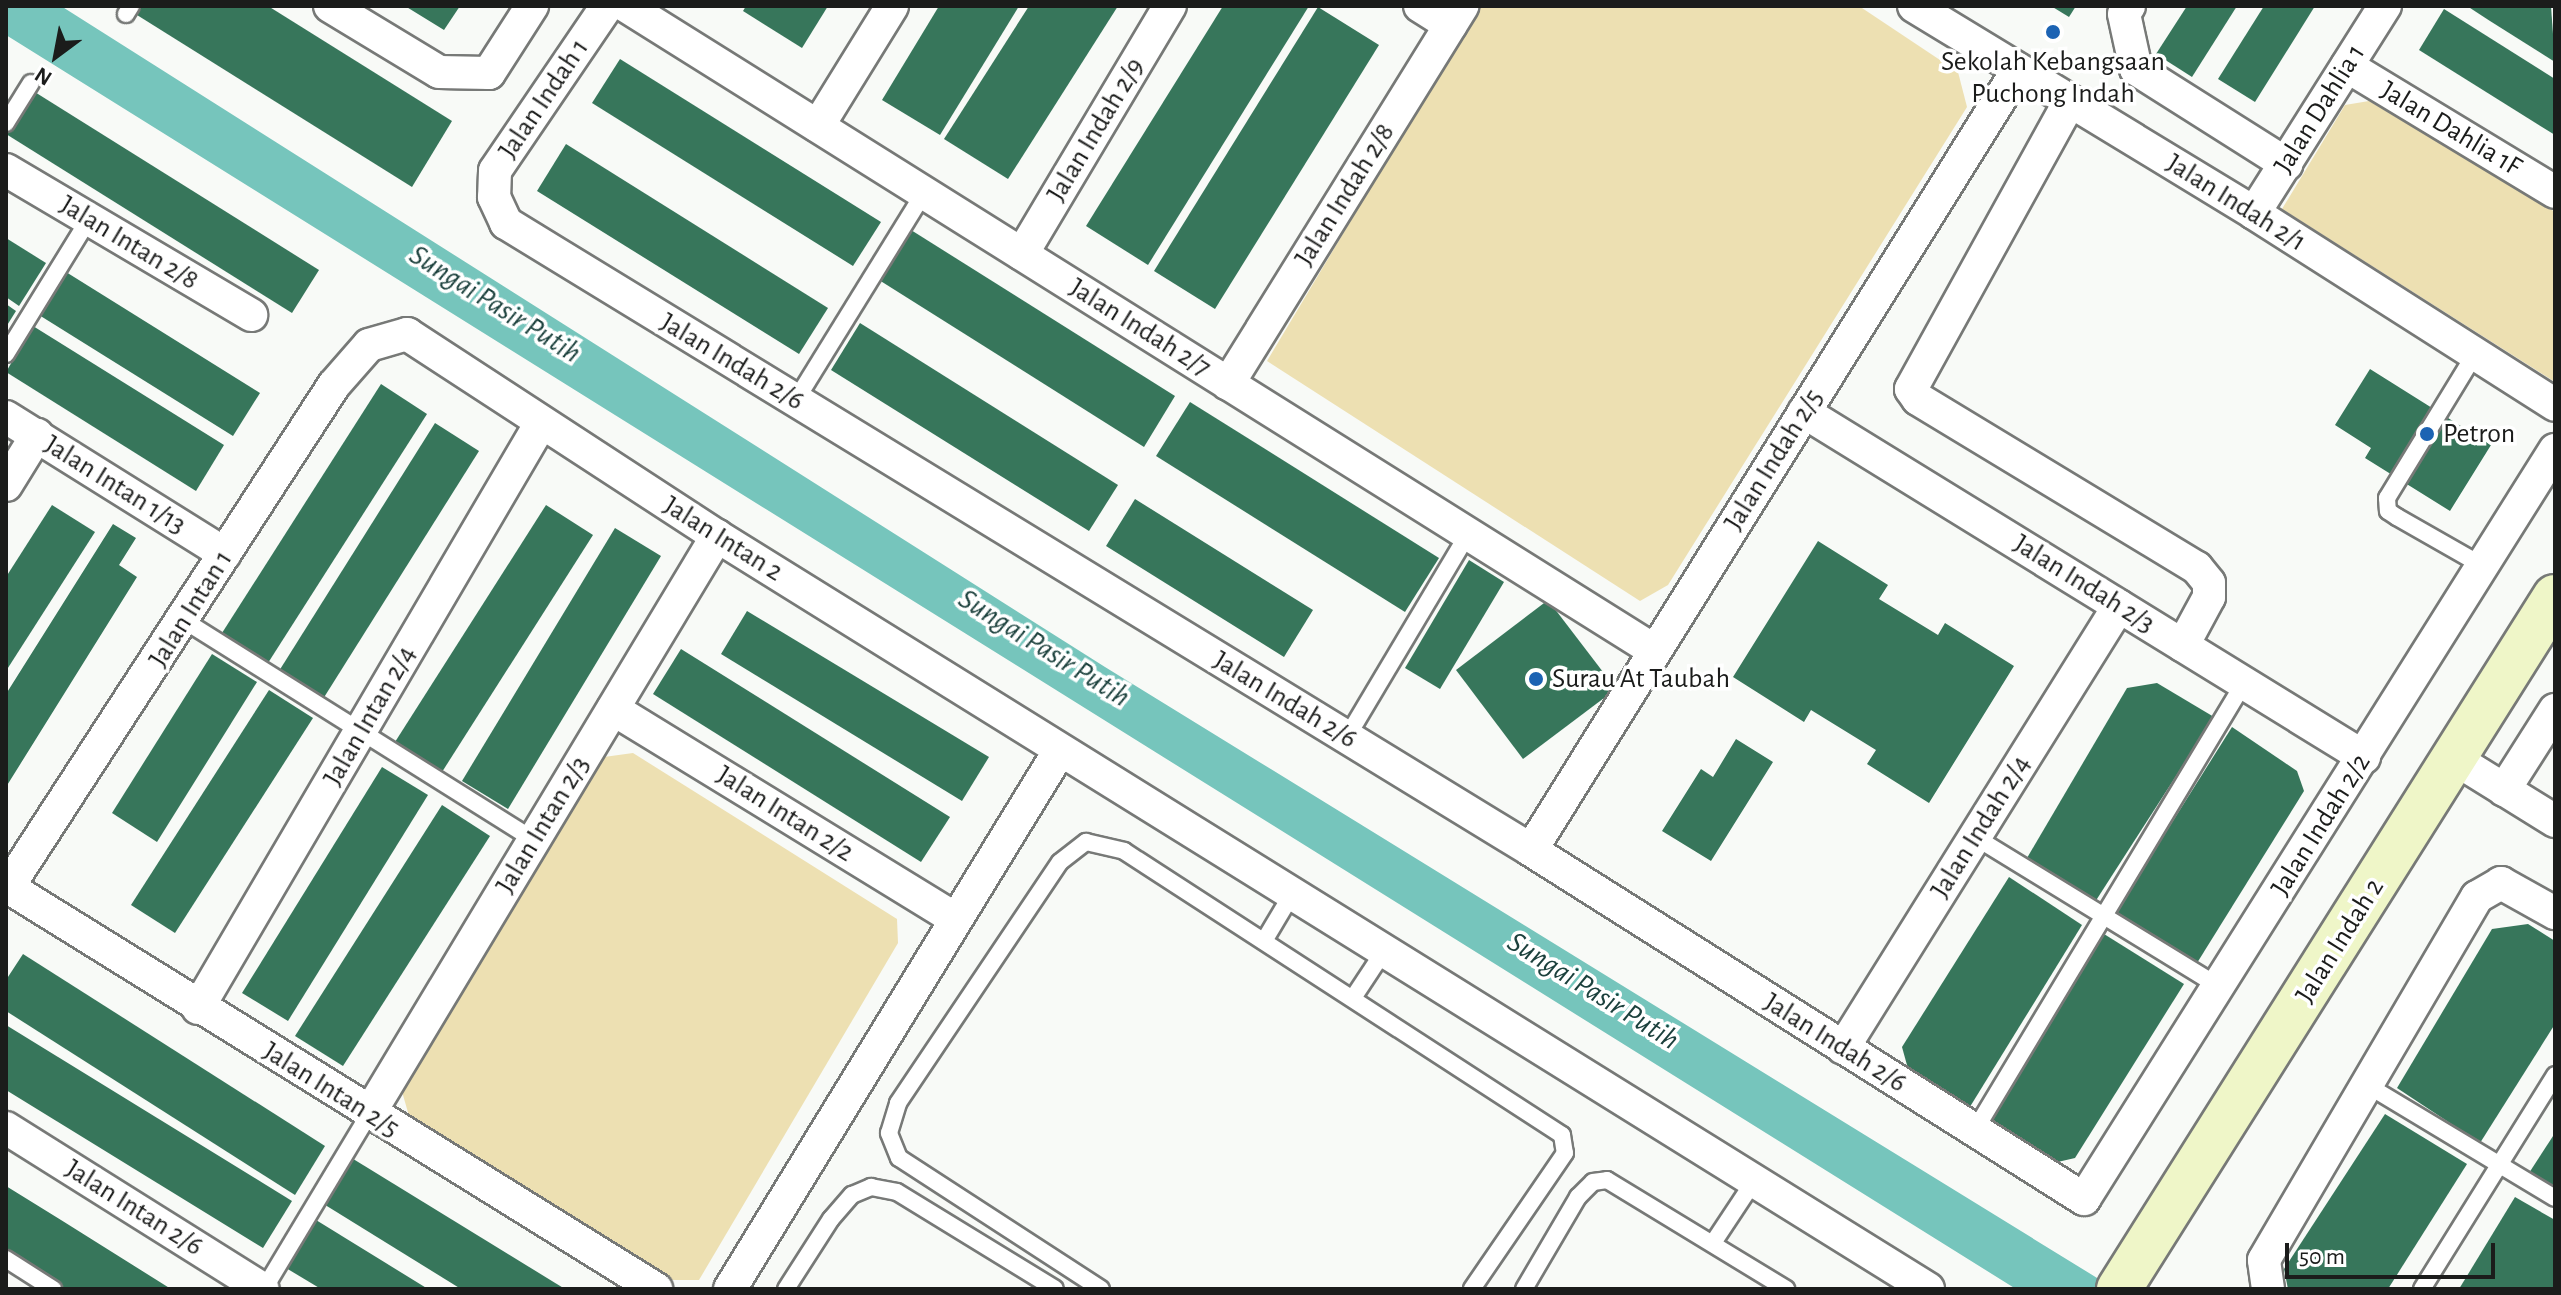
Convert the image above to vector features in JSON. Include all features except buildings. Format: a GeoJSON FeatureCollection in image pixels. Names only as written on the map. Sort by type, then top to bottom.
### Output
{"type":"FeatureCollection","features":[{"type":"Feature","properties":{"kind":"street"},"geometry":{"type":"LineString","coordinates":[[330,6],[439,72],[489,73],[532,6]]}},
{"type":"Feature","properties":{"kind":"street","name":"Jalan Indah 1"},"geometry":{"type":"LineString","coordinates":[[494,197],[495,171],[607,6]]}},
{"type":"Feature","properties":{"kind":"street","name":"Jalan Indah 2/7"},"geometry":{"type":"LineString","coordinates":[[626,6],[1655,651]]}},
{"type":"Feature","properties":{"kind":"street"},"geometry":{"type":"LineString","coordinates":[[818,126],[892,6]]}},
{"type":"Feature","properties":{"kind":"street","name":"Jalan Indah 2/9"},"geometry":{"type":"LineString","coordinates":[[1022,254],[1170,6]]}},
{"type":"Feature","properties":{"kind":"street"},"geometry":{"type":"LineString","coordinates":[[1420,6],[1456,15]]}},
{"type":"Feature","properties":{"kind":"street","name":"Jalan Indah 2/1"},"geometry":{"type":"LineString","coordinates":[[1914,6],[2254,213],[2555,405]]}},
{"type":"Feature","properties":{"kind":"street"},"geometry":{"type":"LineString","coordinates":[[2129,6],[2124,14],[2136,69],[2286,164]]}},
{"type":"Feature","properties":{"kind":"street","name":"Jalan Dahlia 1"},"geometry":{"type":"LineString","coordinates":[[2254,213],[2385,6]]}},
{"type":"Feature","properties":{"kind":"street","name":"Jalan Indah 2/8"},"geometry":{"type":"LineString","coordinates":[[1228,384],[1456,15]]}},
{"type":"Feature","properties":{"kind":"street","name":"Jalan Dahlia 1F"},"geometry":{"type":"LineString","coordinates":[[2347,66],[2555,192]]}},
{"type":"Feature","properties":{"kind":"street","name":"Jalan Indah 2/5"},"geometry":{"type":"LineString","coordinates":[[1531,850],[2018,70]]}},
{"type":"Feature","properties":{"kind":"street"},"geometry":{"type":"LineString","coordinates":[[2070,101],[1911,389],[1918,399],[2197,568],[2209,583],[2209,597],[2183,645]]}},
{"type":"Feature","properties":{"kind":"street","name":"Jalan Intan 2/8"},"geometry":{"type":"LineString","coordinates":[[6,170],[251,315]]}},
{"type":"Feature","properties":{"kind":"street","name":"Jalan Indah 2/6"},"geometry":{"type":"LineString","coordinates":[[494,197],[506,223],[1531,850],[2084,1199]]}},
{"type":"Feature","properties":{"kind":"street","name":"Jalan Intan 2"},"geometry":{"type":"LineString","coordinates":[[386,340],[407,334],[717,536],[1928,1289]]}},
{"type":"Feature","properties":{"kind":"street","name":"Jalan Intan 1"},"geometry":{"type":"LineString","coordinates":[[7,889],[185,621],[334,385],[369,345],[386,340]]}},
{"type":"Feature","properties":{"kind":"street","name":"Jalan Indah 2/3"},"geometry":{"type":"LineString","coordinates":[[1804,412],[2364,757]]}},
{"type":"Feature","properties":{"kind":"street","name":"Jalan Intan 1/13"},"geometry":{"type":"LineString","coordinates":[[6,417],[225,554]]}},
{"type":"Feature","properties":{"kind":"street","name":"Jalan Intan 2/4"},"geometry":{"type":"LineString","coordinates":[[198,1008],[541,423]]}},
{"type":"Feature","properties":{"kind":"street"},"geometry":{"type":"LineString","coordinates":[[6,485],[37,435]]}},
{"type":"Feature","properties":{"kind":"street","name":"Jalan Indah 2/2"},"geometry":{"type":"LineString","coordinates":[[2084,1199],[2555,450]]}},
{"type":"Feature","properties":{"kind":"street","name":"Jalan Intan 2/3"},"geometry":{"type":"LineString","coordinates":[[369,1114],[717,536]]}},
{"type":"Feature","properties":{"kind":"street","name":"Jalan Indah 2"},"geometry":{"type":"LineString","coordinates":[[2121,1286],[2555,597]]}},
{"type":"Feature","properties":{"kind":"street","name":"Jalan Indah 2/4"},"geometry":{"type":"LineString","coordinates":[[1843,1048],[2119,606]]}},
{"type":"Feature","properties":{"kind":"street","name":"Jalan Intan 2/2"},"geometry":{"type":"LineString","coordinates":[[613,709],[956,919]]}},
{"type":"Feature","properties":{"kind":"street"},"geometry":{"type":"LineString","coordinates":[[2504,790],[2555,710]]}},
{"type":"Feature","properties":{"kind":"street"},"geometry":{"type":"LineString","coordinates":[[730,1289],[1060,750]]}},
{"type":"Feature","properties":{"kind":"street"},"geometry":{"type":"LineString","coordinates":[[2455,759],[2555,821]]}},
{"type":"Feature","properties":{"kind":"street"},"geometry":{"type":"LineString","coordinates":[[2268,1289],[2264,1260],[2477,897],[2501,883],[2555,913]]}},
{"type":"Feature","properties":{"kind":"street","name":"Jalan Intan 2/5"},"geometry":{"type":"LineString","coordinates":[[7,889],[656,1289]]}},
{"type":"Feature","properties":{"kind":"street","name":"Jalan Intan 2/6"},"geometry":{"type":"LineString","coordinates":[[6,1128],[263,1289]]}},
{"type":"Feature","properties":{"kind":"lane"},"geometry":{"type":"LineString","coordinates":[[6,123],[31,83]]}},
{"type":"Feature","properties":{"kind":"lane"},"geometry":{"type":"LineString","coordinates":[[796,400],[924,193]]}},
{"type":"Feature","properties":{"kind":"lane"},"geometry":{"type":"LineString","coordinates":[[6,354],[89,219]]}},
{"type":"Feature","properties":{"kind":"lane"},"geometry":{"type":"LineString","coordinates":[[2475,354],[2387,498],[2388,511],[2483,566]]}},
{"type":"Feature","properties":{"kind":"lane"},"geometry":{"type":"LineString","coordinates":[[1347,737],[1468,534]]}},
{"type":"Feature","properties":{"kind":"lane"},"geometry":{"type":"LineString","coordinates":[[185,621],[534,840]]}},
{"type":"Feature","properties":{"kind":"lane"},"geometry":{"type":"LineString","coordinates":[[1975,1130],[2244,683]]}},
{"type":"Feature","properties":{"kind":"lane"},"geometry":{"type":"LineString","coordinates":[[1975,837],[2101,919],[2218,986]]}},
{"type":"Feature","properties":{"kind":"lane"},"geometry":{"type":"LineString","coordinates":[[1101,1289],[899,1158],[889,1133],[898,1103],[1060,862],[1086,842],[1124,851],[1562,1135],[1565,1153],[1472,1289]]}},
{"type":"Feature","properties":{"kind":"lane"},"geometry":{"type":"LineString","coordinates":[[1264,941],[1292,894]]}},
{"type":"Feature","properties":{"kind":"lane"},"geometry":{"type":"LineString","coordinates":[[1353,998],[1384,951]]}},
{"type":"Feature","properties":{"kind":"lane"},"geometry":{"type":"LineString","coordinates":[[2422,1289],[2497,1163],[2555,1075]]}},
{"type":"Feature","properties":{"kind":"lane"},"geometry":{"type":"LineString","coordinates":[[2367,1085],[2555,1198]]}},
{"type":"Feature","properties":{"kind":"lane"},"geometry":{"type":"LineString","coordinates":[[263,1289],[369,1114]]}},
{"type":"Feature","properties":{"kind":"lane"},"geometry":{"type":"LineString","coordinates":[[1524,1289],[1578,1197],[1593,1182],[1607,1180],[1786,1289]]}},
{"type":"Feature","properties":{"kind":"lane"},"geometry":{"type":"LineString","coordinates":[[1713,1243],[1754,1181]]}},
{"type":"Feature","properties":{"kind":"lane"},"geometry":{"type":"LineString","coordinates":[[786,1289],[831,1219],[852,1195],[871,1187],[897,1192],[1055,1289]]}},
{"type":"Feature","properties":{"kind":"lane"},"geometry":{"type":"LineString","coordinates":[[6,1259],[53,1289]]}},
{"type":"Feature","properties":{"kind":"shaded area"},"geometry":{"type":"Polygon","coordinates":[[[1479,6],[1859,6],[1958,72],[1967,107],[1668,585],[1640,601],[1267,361],[1479,6]]]}},
{"type":"Feature","properties":{"kind":"shaded area"},"geometry":{"type":"Polygon","coordinates":[[[2369,101],[2555,212],[2555,382],[2282,209],[2345,105],[2369,101]]]}},
{"type":"Feature","properties":{"kind":"shaded area"},"geometry":{"type":"Polygon","coordinates":[[[633,753],[897,919],[898,943],[699,1280],[673,1280],[409,1116],[401,1088],[604,757],[633,753]]]}},
{"type":"Feature","properties":{"kind":"water","name":"Sungai Pasir Putih"},"geometry":{"type":"Polygon","coordinates":[[[6,6],[61,6],[1105,667],[2115,1289],[2016,1289],[6,35],[6,6]]]}},
{"type":"Feature","properties":{"kind":"place","name":"Sekolah Kebangsaan Puchong Indah"},"geometry":{"type":"Point","coordinates":[2053,32]}},
{"type":"Feature","properties":{"kind":"place","name":"Petron"},"geometry":{"type":"Point","coordinates":[2427,434]}},
{"type":"Feature","properties":{"kind":"place","name":"Surau At Taubah"},"geometry":{"type":"Point","coordinates":[1536,679]}}]}
